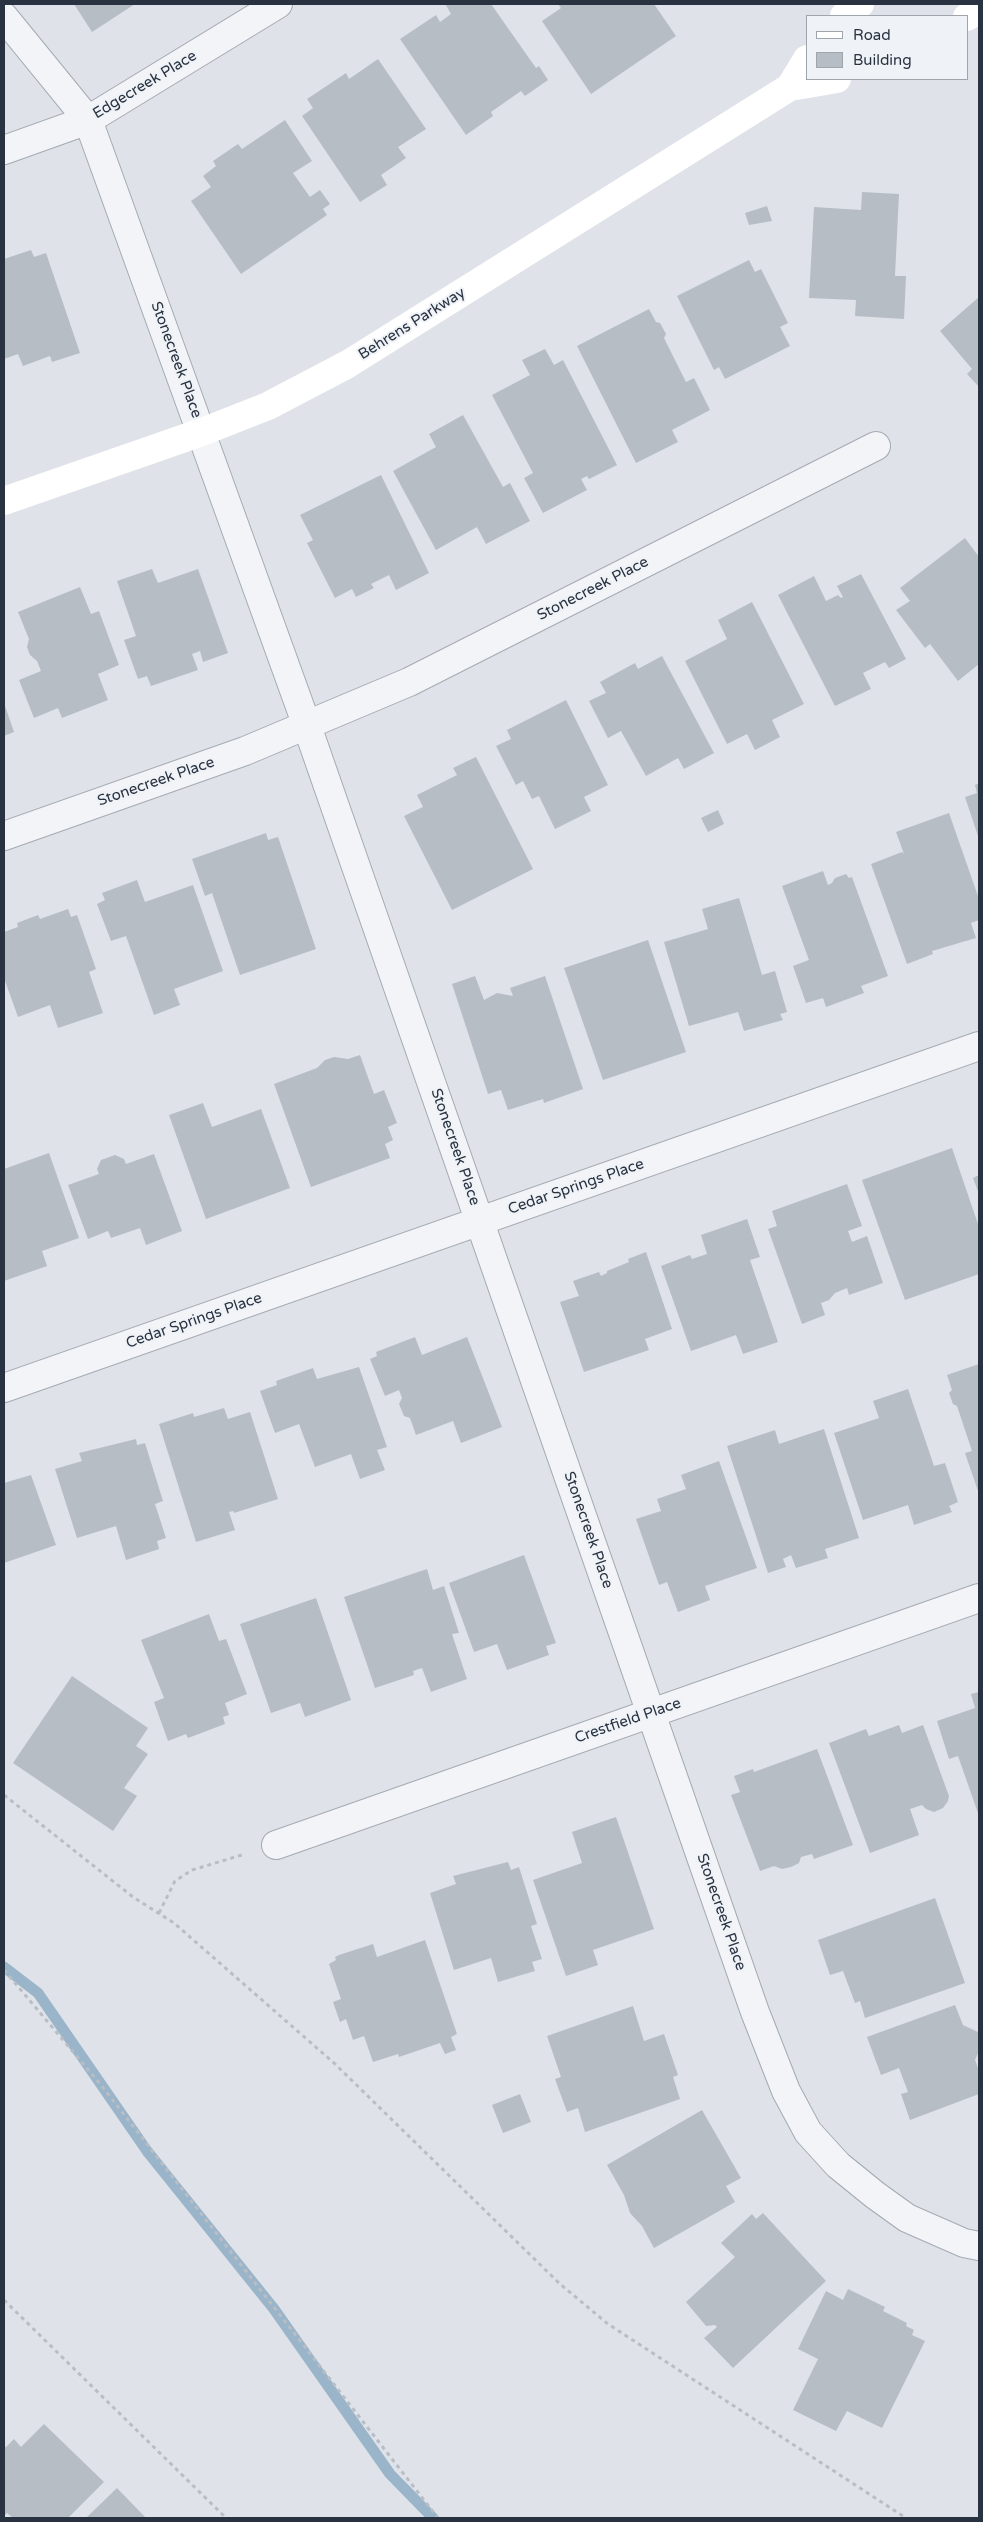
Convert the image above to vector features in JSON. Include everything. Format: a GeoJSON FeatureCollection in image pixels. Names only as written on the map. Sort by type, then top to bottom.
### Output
{"type":"FeatureCollection","features":[{"type":"Feature","properties":{"kind":"street","name":"Edgecreek Place"},"geometry":{"type":"LineString","coordinates":[[4,150],[88,120],[278,4]]}},
{"type":"Feature","properties":{"kind":"street"},"geometry":{"type":"LineString","coordinates":[[845,15],[860,4]]}},
{"type":"Feature","properties":{"kind":"street"},"geometry":{"type":"LineString","coordinates":[[968,16],[979,10]]}},
{"type":"Feature","properties":{"kind":"street","name":"Stonecreek Place"},"geometry":{"type":"LineString","coordinates":[[4,17],[88,120],[308,726],[755,2012],[786,2091],[808,2132],[838,2165],[907,2218],[964,2243],[979,2246]]}},
{"type":"Feature","properties":{"kind":"street","name":"Behrens Parkway"},"geometry":{"type":"LineString","coordinates":[[790,87],[806,60]]}},
{"type":"Feature","properties":{"kind":"street","name":"Behrens Parkway"},"geometry":{"type":"LineString","coordinates":[[4,501],[202,432],[268,406],[348,364],[790,87],[831,80]]}},
{"type":"Feature","properties":{"kind":"street","name":"Stonecreek Place"},"geometry":{"type":"LineString","coordinates":[[4,836],[245,751],[409,682],[876,446]]}},
{"type":"Feature","properties":{"kind":"street","name":"Cedar Springs Place"},"geometry":{"type":"LineString","coordinates":[[4,1388],[979,1046]]}},
{"type":"Feature","properties":{"kind":"street","name":"Crestfield Place"},"geometry":{"type":"LineString","coordinates":[[276,1845],[979,1598]]}},
{"type":"Feature","properties":{"kind":"path"},"geometry":{"type":"LineString","coordinates":[[4,1795],[133,1897],[174,1923],[334,2063],[560,2284],[608,2324],[906,2518]]}},
{"type":"Feature","properties":{"kind":"path"},"geometry":{"type":"LineString","coordinates":[[159,1913],[175,1881],[192,1870],[276,1845]]}},
{"type":"Feature","properties":{"kind":"path"},"geometry":{"type":"LineString","coordinates":[[4,1970],[101,2085],[438,2518]]}},
{"type":"Feature","properties":{"kind":"path"},"geometry":{"type":"LineString","coordinates":[[4,2300],[226,2518]]}},
{"type":"Feature","properties":{"kind":"building"},"geometry":{"type":"Polygon","coordinates":[[[74,4],[135,4],[92,32],[74,4]]]}},
{"type":"Feature","properties":{"kind":"building"},"geometry":{"type":"Polygon","coordinates":[[[491,4],[536,68],[539,66],[548,80],[525,96],[521,91],[491,112],[493,116],[466,135],[400,39],[436,15],[440,22],[451,14],[446,5],[491,4]]]}},
{"type":"Feature","properties":{"kind":"building"},"geometry":{"type":"Polygon","coordinates":[[[558,4],[654,4],[676,36],[591,94],[542,21],[561,8],[558,4]]]}},
{"type":"Feature","properties":{"kind":"building"},"geometry":{"type":"Polygon","coordinates":[[[378,59],[426,129],[398,147],[406,158],[381,175],[387,185],[360,202],[302,116],[313,108],[307,99],[346,73],[349,79],[378,59]]]}},
{"type":"Feature","properties":{"kind":"building"},"geometry":{"type":"Polygon","coordinates":[[[285,120],[312,161],[293,173],[310,197],[320,190],[330,204],[323,209],[327,215],[241,274],[191,201],[211,187],[203,176],[216,166],[213,161],[238,144],[242,149],[285,120]]]}},
{"type":"Feature","properties":{"kind":"building"},"geometry":{"type":"Polygon","coordinates":[[[862,192],[899,194],[895,276],[906,276],[904,319],[855,316],[856,300],[809,298],[814,207],[861,210],[862,192]]]}},
{"type":"Feature","properties":{"kind":"building"},"geometry":{"type":"Polygon","coordinates":[[[767,206],[772,221],[749,225],[745,213],[767,206]]]}},
{"type":"Feature","properties":{"kind":"building"},"geometry":{"type":"Polygon","coordinates":[[[31,250],[34,257],[46,253],[80,353],[52,362],[50,356],[23,366],[18,354],[4,359],[4,259],[31,250]]]}},
{"type":"Feature","properties":{"kind":"building"},"geometry":{"type":"Polygon","coordinates":[[[749,260],[755,272],[761,269],[788,323],[780,327],[790,346],[725,379],[719,367],[714,370],[677,296],[749,260]]]}},
{"type":"Feature","properties":{"kind":"building"},"geometry":{"type":"Polygon","coordinates":[[[979,297],[979,387],[967,374],[972,369],[940,331],[979,297]]]}},
{"type":"Feature","properties":{"kind":"building"},"geometry":{"type":"Polygon","coordinates":[[[649,309],[656,322],[660,323],[666,334],[664,338],[686,382],[694,378],[710,410],[672,430],[678,442],[636,463],[577,346],[649,309]]]}},
{"type":"Feature","properties":{"kind":"building"},"geometry":{"type":"Polygon","coordinates":[[[545,349],[554,365],[563,360],[617,465],[589,479],[587,476],[581,479],[587,490],[543,513],[524,478],[533,473],[492,395],[530,375],[522,360],[545,349]]]}},
{"type":"Feature","properties":{"kind":"building"},"geometry":{"type":"Polygon","coordinates":[[[463,415],[503,487],[510,483],[530,521],[486,544],[477,527],[436,550],[393,471],[436,447],[429,434],[463,415]]]}},
{"type":"Feature","properties":{"kind":"building"},"geometry":{"type":"Polygon","coordinates":[[[381,475],[429,573],[396,590],[389,575],[371,584],[374,588],[356,597],[352,589],[335,598],[307,543],[313,540],[300,515],[381,475]]]}},
{"type":"Feature","properties":{"kind":"building"},"geometry":{"type":"Polygon","coordinates":[[[965,538],[979,557],[979,664],[958,681],[930,644],[925,648],[896,610],[910,601],[900,588],[965,538]]]}},
{"type":"Feature","properties":{"kind":"building"},"geometry":{"type":"Polygon","coordinates":[[[152,569],[158,583],[198,569],[228,653],[203,662],[200,651],[192,654],[198,670],[151,686],[147,676],[138,679],[124,640],[136,636],[117,581],[152,569]]]}},
{"type":"Feature","properties":{"kind":"building"},"geometry":{"type":"Polygon","coordinates":[[[861,574],[906,659],[889,668],[885,662],[863,673],[871,689],[835,706],[778,595],[814,576],[826,601],[838,595],[841,598],[843,597],[837,586],[861,574]]]}},
{"type":"Feature","properties":{"kind":"building"},"geometry":{"type":"Polygon","coordinates":[[[80,587],[91,614],[99,611],[119,665],[98,674],[108,700],[62,718],[58,708],[34,718],[19,680],[41,671],[37,661],[30,655],[27,647],[29,639],[18,612],[80,587]]]}},
{"type":"Feature","properties":{"kind":"building"},"geometry":{"type":"Polygon","coordinates":[[[752,602],[804,704],[772,720],[780,737],[755,750],[747,734],[727,744],[685,661],[727,639],[718,620],[752,602]]]}},
{"type":"Feature","properties":{"kind":"building"},"geometry":{"type":"Polygon","coordinates":[[[662,656],[714,753],[684,769],[678,758],[646,776],[621,731],[608,738],[589,701],[606,693],[600,682],[635,663],[638,669],[662,656]]]}},
{"type":"Feature","properties":{"kind":"building"},"geometry":{"type":"Polygon","coordinates":[[[566,700],[608,785],[584,797],[591,811],[555,829],[539,796],[532,799],[523,781],[516,785],[496,746],[511,739],[507,730],[566,700]]]}},
{"type":"Feature","properties":{"kind":"building"},"geometry":{"type":"Polygon","coordinates":[[[4,703],[14,732],[4,736],[4,703]]]}},
{"type":"Feature","properties":{"kind":"building"},"geometry":{"type":"Polygon","coordinates":[[[476,757],[533,869],[452,910],[404,816],[423,807],[417,795],[457,775],[453,768],[476,757]]]}},
{"type":"Feature","properties":{"kind":"building"},"geometry":{"type":"Polygon","coordinates":[[[979,783],[979,839],[965,797],[977,793],[975,785],[979,783]]]}},
{"type":"Feature","properties":{"kind":"building"},"geometry":{"type":"Polygon","coordinates":[[[718,810],[724,824],[708,832],[701,818],[718,810]]]}},
{"type":"Feature","properties":{"kind":"building"},"geometry":{"type":"Polygon","coordinates":[[[949,813],[979,899],[979,920],[971,923],[976,938],[932,951],[933,954],[907,964],[871,864],[902,852],[904,854],[896,832],[949,813]]]}},
{"type":"Feature","properties":{"kind":"building"},"geometry":{"type":"Polygon","coordinates":[[[266,833],[268,840],[278,837],[316,949],[240,975],[212,893],[205,896],[192,859],[266,833]]]}},
{"type":"Feature","properties":{"kind":"building"},"geometry":{"type":"Polygon","coordinates":[[[823,871],[828,885],[835,878],[846,874],[849,878],[852,877],[888,976],[861,986],[864,993],[826,1007],[823,998],[806,1003],[793,966],[809,960],[782,886],[823,871]]]}},
{"type":"Feature","properties":{"kind":"building"},"geometry":{"type":"Polygon","coordinates":[[[137,880],[145,902],[193,885],[223,971],[174,989],[180,1005],[154,1015],[126,936],[111,941],[97,904],[105,900],[102,893],[137,880]]]}},
{"type":"Feature","properties":{"kind":"building"},"geometry":{"type":"Polygon","coordinates":[[[739,898],[762,975],[775,971],[787,1012],[780,1014],[783,1020],[744,1031],[738,1012],[689,1026],[664,942],[708,929],[702,909],[739,898]]]}},
{"type":"Feature","properties":{"kind":"building"},"geometry":{"type":"Polygon","coordinates":[[[68,909],[71,917],[77,915],[96,969],[89,972],[103,1013],[58,1028],[50,1005],[18,1017],[4,978],[4,932],[18,927],[17,923],[38,915],[40,919],[68,909]]]}},
{"type":"Feature","properties":{"kind":"building"},"geometry":{"type":"Polygon","coordinates":[[[648,940],[686,1052],[603,1080],[564,968],[648,940]]]}},
{"type":"Feature","properties":{"kind":"building"},"geometry":{"type":"Polygon","coordinates":[[[475,976],[484,1000],[497,993],[513,996],[510,988],[545,976],[583,1089],[544,1103],[543,1099],[508,1110],[501,1090],[488,1094],[452,984],[475,976]]]}},
{"type":"Feature","properties":{"kind":"building"},"geometry":{"type":"Polygon","coordinates":[[[360,1055],[374,1094],[384,1090],[397,1123],[388,1127],[393,1140],[385,1144],[390,1158],[311,1187],[274,1084],[317,1068],[325,1060],[334,1057],[348,1059],[360,1055]]]}},
{"type":"Feature","properties":{"kind":"building"},"geometry":{"type":"Polygon","coordinates":[[[203,1103],[212,1127],[261,1109],[290,1188],[206,1219],[169,1115],[203,1103]]]}},
{"type":"Feature","properties":{"kind":"building"},"geometry":{"type":"Polygon","coordinates":[[[952,1148],[979,1227],[979,1274],[905,1300],[862,1180],[952,1148]]]}},
{"type":"Feature","properties":{"kind":"building"},"geometry":{"type":"Polygon","coordinates":[[[49,1153],[79,1238],[42,1251],[47,1266],[4,1281],[4,1169],[49,1153]]]}},
{"type":"Feature","properties":{"kind":"building"},"geometry":{"type":"Polygon","coordinates":[[[154,1154],[182,1231],[146,1245],[140,1228],[111,1238],[108,1231],[88,1239],[68,1185],[99,1174],[97,1169],[101,1160],[115,1155],[124,1159],[126,1164],[154,1154]]]}},
{"type":"Feature","properties":{"kind":"building"},"geometry":{"type":"Polygon","coordinates":[[[979,1175],[979,1194],[973,1178],[979,1175]]]}},
{"type":"Feature","properties":{"kind":"building"},"geometry":{"type":"Polygon","coordinates":[[[847,1184],[862,1226],[848,1231],[852,1242],[867,1236],[883,1283],[849,1295],[847,1288],[835,1293],[829,1300],[821,1303],[825,1315],[802,1324],[768,1229],[777,1226],[772,1211],[847,1184]]]}},
{"type":"Feature","properties":{"kind":"building"},"geometry":{"type":"Polygon","coordinates":[[[747,1219],[760,1257],[750,1260],[778,1342],[743,1354],[736,1335],[691,1351],[661,1266],[690,1255],[692,1259],[707,1254],[701,1235],[747,1219]]]}},
{"type":"Feature","properties":{"kind":"building"},"geometry":{"type":"Polygon","coordinates":[[[646,1252],[672,1329],[645,1339],[649,1350],[584,1372],[560,1302],[579,1296],[573,1281],[599,1272],[601,1276],[607,1273],[607,1271],[629,1262],[628,1259],[646,1252]]]}},
{"type":"Feature","properties":{"kind":"building"},"geometry":{"type":"Polygon","coordinates":[[[415,1337],[422,1355],[467,1337],[502,1427],[461,1443],[453,1421],[416,1435],[410,1418],[404,1416],[399,1404],[402,1398],[399,1390],[385,1396],[370,1359],[377,1356],[376,1352],[415,1337]]]}},
{"type":"Feature","properties":{"kind":"building"},"geometry":{"type":"Polygon","coordinates":[[[979,1364],[979,1494],[965,1453],[972,1451],[957,1406],[953,1404],[949,1393],[952,1390],[947,1375],[979,1364]]]}},
{"type":"Feature","properties":{"kind":"building"},"geometry":{"type":"Polygon","coordinates":[[[359,1367],[387,1447],[377,1450],[385,1470],[360,1479],[351,1454],[315,1467],[299,1424],[275,1433],[260,1391],[277,1385],[276,1381],[313,1368],[317,1379],[359,1367]]]}},
{"type":"Feature","properties":{"kind":"building"},"geometry":{"type":"Polygon","coordinates":[[[908,1389],[934,1466],[945,1463],[958,1502],[949,1506],[952,1512],[914,1525],[908,1505],[863,1520],[834,1433],[879,1418],[873,1401],[908,1389]]]}},
{"type":"Feature","properties":{"kind":"building"},"geometry":{"type":"Polygon","coordinates":[[[224,1408],[228,1419],[250,1412],[278,1499],[234,1513],[233,1511],[229,1512],[235,1530],[196,1542],[159,1424],[193,1413],[194,1417],[224,1408]]]}},
{"type":"Feature","properties":{"kind":"building"},"geometry":{"type":"Polygon","coordinates":[[[824,1429],[859,1538],[825,1549],[828,1558],[796,1568],[791,1555],[783,1559],[786,1567],[768,1573],[727,1446],[775,1430],[779,1444],[824,1429]]]}},
{"type":"Feature","properties":{"kind":"building"},"geometry":{"type":"Polygon","coordinates":[[[136,1439],[137,1445],[145,1443],[163,1501],[155,1504],[166,1538],[157,1541],[159,1549],[126,1560],[116,1526],[77,1538],[55,1469],[82,1461],[79,1453],[136,1439]]]}},
{"type":"Feature","properties":{"kind":"building"},"geometry":{"type":"Polygon","coordinates":[[[719,1461],[757,1568],[705,1586],[710,1600],[678,1612],[667,1582],[659,1585],[636,1519],[661,1511],[657,1499],[686,1489],[681,1475],[719,1461]]]}},
{"type":"Feature","properties":{"kind":"building"},"geometry":{"type":"Polygon","coordinates":[[[31,1475],[56,1545],[4,1563],[4,1483],[31,1475]]]}},
{"type":"Feature","properties":{"kind":"building"},"geometry":{"type":"Polygon","coordinates":[[[524,1555],[556,1643],[546,1646],[549,1655],[507,1670],[497,1644],[474,1652],[449,1583],[524,1555]]]}},
{"type":"Feature","properties":{"kind":"building"},"geometry":{"type":"Polygon","coordinates":[[[427,1569],[433,1590],[444,1586],[459,1633],[452,1634],[467,1679],[431,1692],[422,1668],[413,1671],[414,1675],[375,1688],[344,1597],[427,1569]]]}},
{"type":"Feature","properties":{"kind":"building"},"geometry":{"type":"Polygon","coordinates":[[[316,1598],[351,1700],[305,1717],[300,1703],[271,1713],[240,1624],[316,1598]]]}},
{"type":"Feature","properties":{"kind":"building"},"geometry":{"type":"Polygon","coordinates":[[[209,1614],[219,1641],[226,1639],[247,1694],[225,1703],[229,1715],[223,1717],[225,1724],[188,1738],[186,1734],[168,1741],[154,1702],[164,1698],[141,1640],[209,1614]]]}},
{"type":"Feature","properties":{"kind":"building"},"geometry":{"type":"Polygon","coordinates":[[[72,1676],[148,1728],[136,1746],[148,1754],[124,1788],[137,1796],[113,1831],[13,1763],[72,1676]]]}},
{"type":"Feature","properties":{"kind":"building"},"geometry":{"type":"Polygon","coordinates":[[[979,1692],[979,1816],[958,1756],[949,1759],[937,1721],[975,1708],[971,1694],[979,1692]]]}},
{"type":"Feature","properties":{"kind":"building"},"geometry":{"type":"Polygon","coordinates":[[[899,1725],[902,1733],[923,1725],[949,1796],[948,1801],[943,1808],[934,1812],[922,1805],[910,1809],[919,1835],[870,1853],[829,1743],[866,1729],[869,1736],[899,1725]]]}},
{"type":"Feature","properties":{"kind":"building"},"geometry":{"type":"Polygon","coordinates":[[[817,1749],[853,1845],[814,1859],[812,1854],[801,1857],[799,1863],[791,1867],[782,1869],[774,1866],[760,1871],[731,1795],[740,1792],[734,1776],[753,1769],[754,1772],[817,1749]]]}},
{"type":"Feature","properties":{"kind":"building"},"geometry":{"type":"Polygon","coordinates":[[[616,1817],[654,1929],[593,1950],[598,1965],[566,1976],[533,1880],[582,1863],[572,1832],[616,1817]]]}},
{"type":"Feature","properties":{"kind":"building"},"geometry":{"type":"Polygon","coordinates":[[[508,1862],[511,1870],[519,1867],[537,1924],[531,1926],[542,1959],[532,1962],[535,1971],[498,1982],[491,1958],[454,1970],[430,1893],[456,1884],[453,1876],[508,1862]]]}},
{"type":"Feature","properties":{"kind":"building"},"geometry":{"type":"Polygon","coordinates":[[[935,1898],[965,1983],[865,2018],[860,2001],[855,2003],[843,1971],[830,1975],[818,1940],[935,1898]]]}},
{"type":"Feature","properties":{"kind":"building"},"geometry":{"type":"Polygon","coordinates":[[[425,1940],[457,2034],[451,2037],[456,2050],[445,2054],[440,2043],[399,2057],[398,2054],[373,2062],[364,2036],[353,2040],[346,2019],[340,2022],[333,2002],[341,1999],[329,1964],[336,1960],[335,1957],[339,1955],[373,1944],[377,1957],[425,1940]]]}},
{"type":"Feature","properties":{"kind":"building"},"geometry":{"type":"Polygon","coordinates":[[[955,2005],[963,2025],[978,2032],[979,2051],[975,2060],[979,2071],[979,2094],[910,2120],[901,2094],[908,2092],[899,2068],[881,2075],[867,2037],[955,2005]]]}},
{"type":"Feature","properties":{"kind":"building"},"geometry":{"type":"Polygon","coordinates":[[[633,2006],[644,2041],[664,2034],[678,2075],[673,2077],[680,2099],[585,2132],[578,2108],[567,2112],[555,2079],[561,2077],[547,2036],[633,2006]]]}},
{"type":"Feature","properties":{"kind":"building"},"geometry":{"type":"Polygon","coordinates":[[[520,2094],[531,2122],[503,2133],[492,2105],[520,2094]]]}},
{"type":"Feature","properties":{"kind":"building"},"geometry":{"type":"Polygon","coordinates":[[[702,2110],[741,2178],[726,2186],[735,2202],[654,2248],[642,2226],[630,2213],[624,2195],[607,2165],[702,2110]]]}},
{"type":"Feature","properties":{"kind":"building"},"geometry":{"type":"Polygon","coordinates":[[[763,2213],[826,2281],[733,2368],[704,2338],[717,2327],[715,2325],[706,2326],[686,2302],[735,2257],[721,2243],[752,2214],[756,2219],[763,2213]]]}},
{"type":"Feature","properties":{"kind":"building"},"geometry":{"type":"Polygon","coordinates":[[[848,2289],[885,2307],[883,2311],[907,2323],[906,2326],[914,2330],[912,2335],[925,2341],[882,2428],[847,2411],[836,2431],[793,2410],[818,2359],[798,2349],[826,2291],[843,2300],[848,2289]]]}},
{"type":"Feature","properties":{"kind":"building"},"geometry":{"type":"Polygon","coordinates":[[[44,2424],[104,2482],[68,2518],[13,2518],[7,2513],[4,2516],[4,2446],[6,2447],[14,2439],[21,2447],[44,2424]]]}},
{"type":"Feature","properties":{"kind":"building"},"geometry":{"type":"Polygon","coordinates":[[[117,2488],[146,2518],[86,2518],[117,2488]]]}},
{"type":"Feature","properties":{"kind":"waterway"},"geometry":{"type":"LineString","coordinates":[[4,1967],[38,1993],[147,2151],[274,2309],[390,2474],[433,2518]]}}]}
